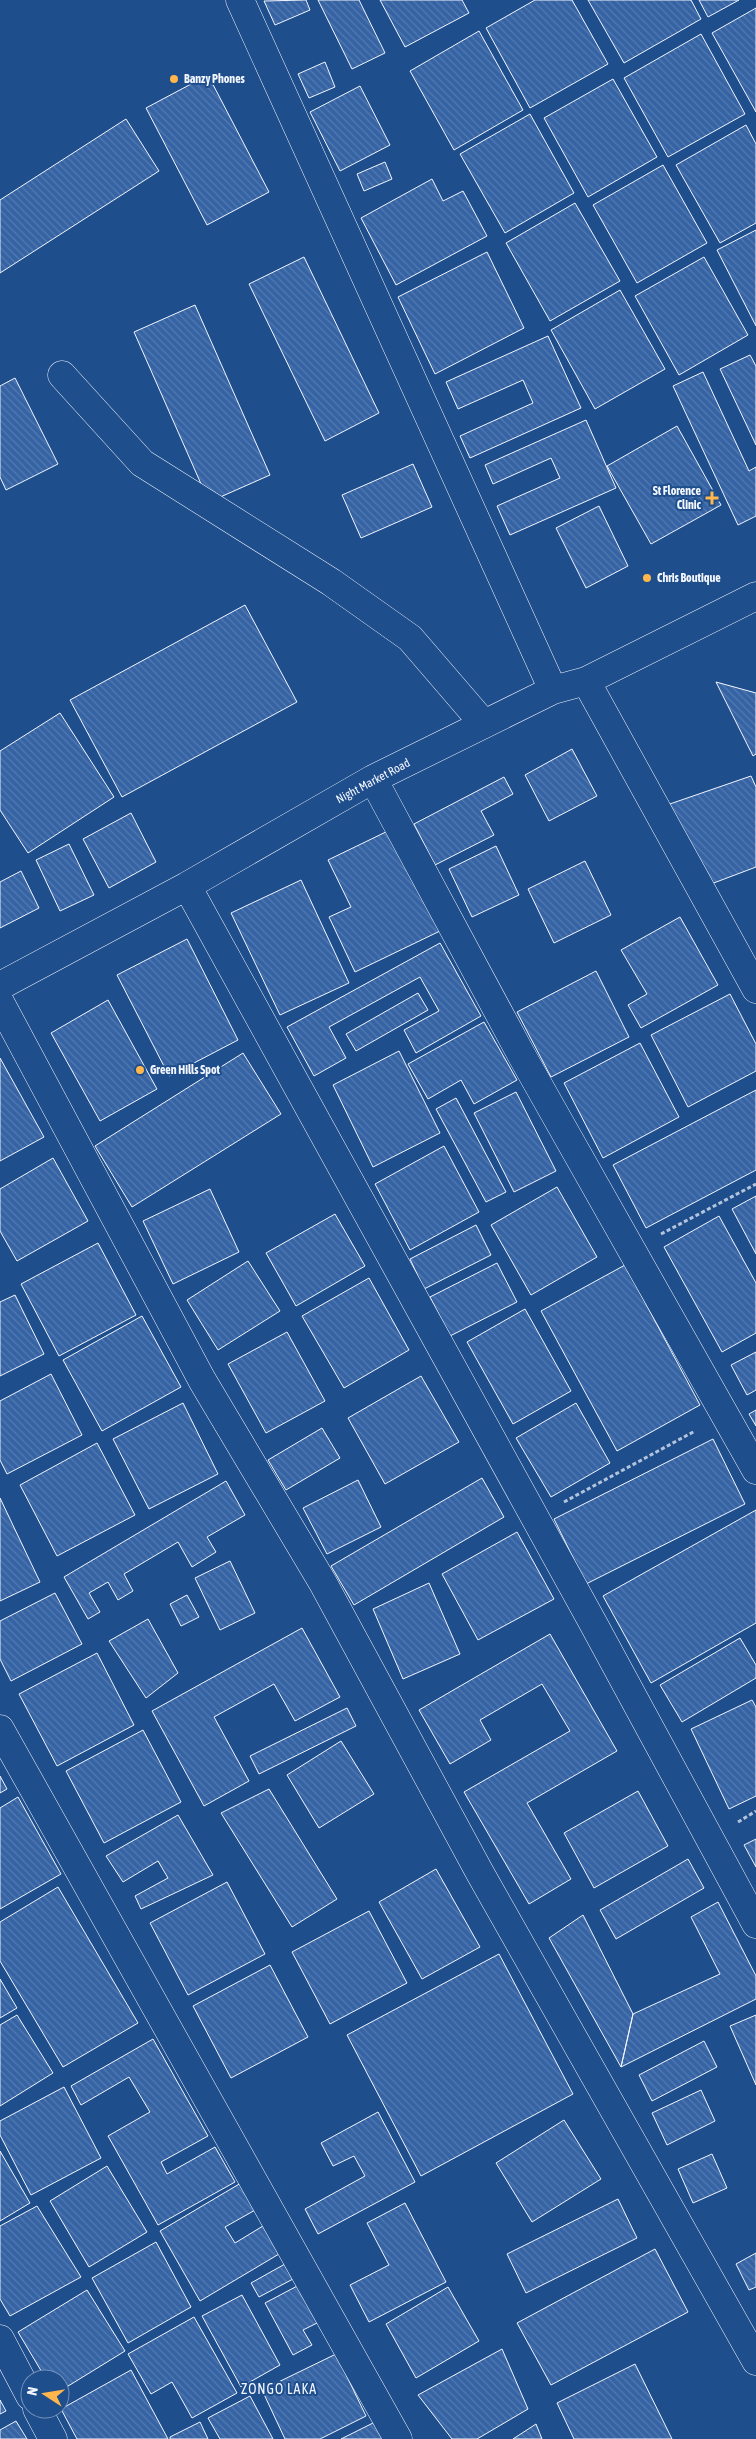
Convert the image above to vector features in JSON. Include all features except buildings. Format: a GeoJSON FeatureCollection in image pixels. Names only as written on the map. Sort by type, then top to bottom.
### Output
{"type":"FeatureCollection","features":[{"type":"Feature","properties":{"kind":"street"},"geometry":{"type":"LineString","coordinates":[[240,0],[553,690]]}},
{"type":"Feature","properties":{"kind":"street"},"geometry":{"type":"LineString","coordinates":[[62,375],[142,462],[331,582],[410,638],[484,724]]}},
{"type":"Feature","properties":{"kind":"street","name":"Night Market Road"},"geometry":{"type":"LineString","coordinates":[[0,986],[187,886],[373,779],[553,690],[586,681],[756,596]]}},
{"type":"Feature","properties":{"kind":"street"},"geometry":{"type":"LineString","coordinates":[[586,681],[756,989]]}},
{"type":"Feature","properties":{"kind":"street"},"geometry":{"type":"LineString","coordinates":[[373,779],[522,1056],[756,1470]]}},
{"type":"Feature","properties":{"kind":"street"},"geometry":{"type":"LineString","coordinates":[[187,886],[756,1924]]}},
{"type":"Feature","properties":{"kind":"street"},"geometry":{"type":"LineString","coordinates":[[0,1002],[202,1380],[323,1583],[480,1873],[756,2361]]}},
{"type":"Feature","properties":{"kind":"street"},"geometry":{"type":"LineString","coordinates":[[0,1729],[398,2439]]}},
{"type":"Feature","properties":{"kind":"street"},"geometry":{"type":"LineString","coordinates":[[0,2340],[20,2377]]}},
{"type":"Feature","properties":{"kind":"street"},"geometry":{"type":"LineString","coordinates":[[42,2419],[53,2439]]}},
{"type":"Feature","properties":{"kind":"path"},"geometry":{"type":"LineString","coordinates":[[632,1250],[756,1184]]}},
{"type":"Feature","properties":{"kind":"path"},"geometry":{"type":"LineString","coordinates":[[535,1518],[725,1415]]}},
{"type":"Feature","properties":{"kind":"place","name":"Banzy Phones"},"geometry":{"type":"Point","coordinates":[174,79]}},
{"type":"Feature","properties":{"kind":"place","name":"St Florence Clinic"},"geometry":{"type":"Point","coordinates":[712,498]}},
{"type":"Feature","properties":{"kind":"place","name":"Chris Boutique"},"geometry":{"type":"Point","coordinates":[647,578]}},
{"type":"Feature","properties":{"kind":"place","name":"Green Hills Spot"},"geometry":{"type":"Point","coordinates":[140,1070]}},
{"type":"Feature","properties":{"kind":"district","name":"ZONGO LAKA"},"geometry":{"type":"Point","coordinates":[279,2389]}}]}
